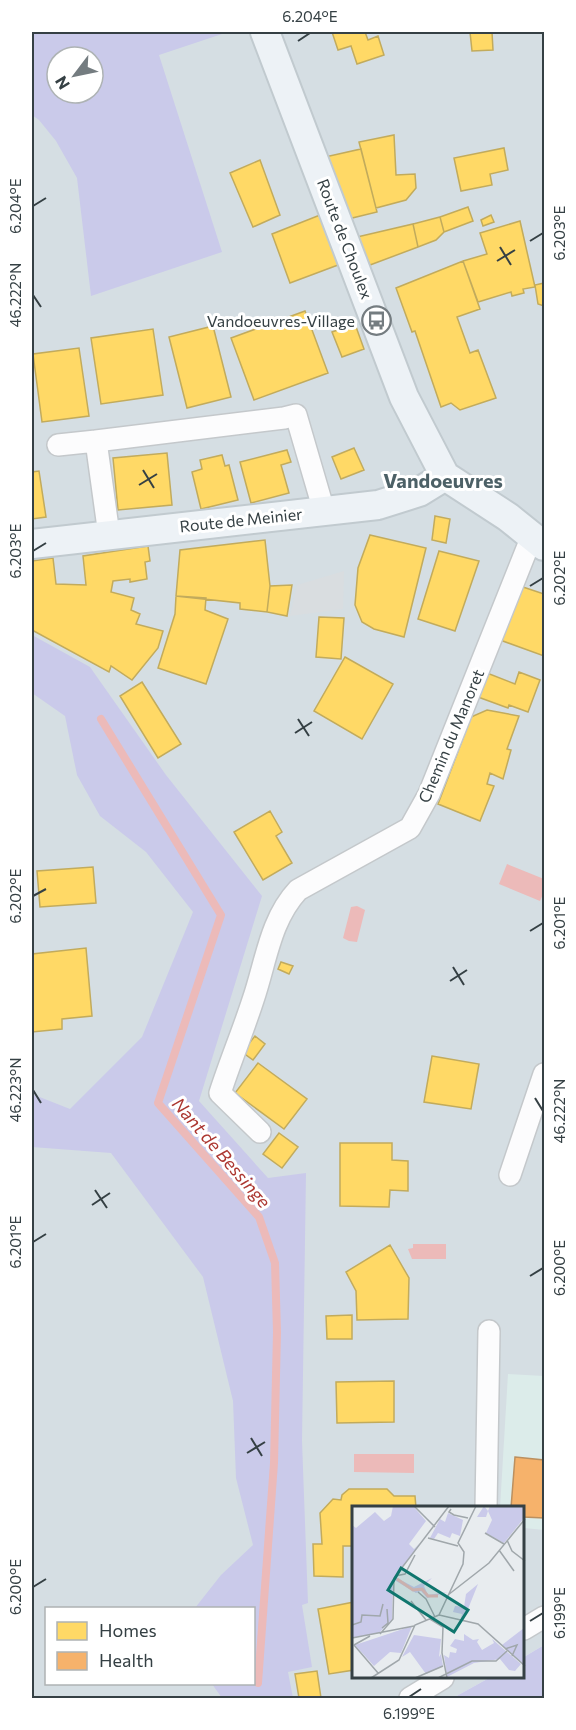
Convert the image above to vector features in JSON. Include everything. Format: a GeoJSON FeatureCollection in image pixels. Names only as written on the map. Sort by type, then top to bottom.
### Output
{"type":"FeatureCollection","features":[{"type":"Feature","properties":{"kind":"street","name":"Route de Choulex"},"geometry":{"type":"LineString","coordinates":[[265,32],[404,397],[445,476]]}},
{"type":"Feature","properties":{"kind":"street"},"geometry":{"type":"LineString","coordinates":[[58,445],[237,425],[296,415],[324,511]]}},
{"type":"Feature","properties":{"kind":"street"},"geometry":{"type":"LineString","coordinates":[[96,441],[109,535]]}},
{"type":"Feature","properties":{"kind":"street","name":"Route de Meinier"},"geometry":{"type":"LineString","coordinates":[[32,544],[388,502],[419,492],[445,476]]}},
{"type":"Feature","properties":{"kind":"street"},"geometry":{"type":"LineString","coordinates":[[445,476],[508,517],[538,541]]}},
{"type":"Feature","properties":{"kind":"street","name":"Chemin du Manoret"},"geometry":{"type":"LineString","coordinates":[[260,1132],[220,1093],[284,905],[298,890],[410,828],[429,794],[538,541]]}},
{"type":"Feature","properties":{"kind":"street"},"geometry":{"type":"LineString","coordinates":[[510,1174],[544,1074]]}},
{"type":"Feature","properties":{"kind":"street"},"geometry":{"type":"LineString","coordinates":[[486,1506],[489,1331]]}},
{"type":"Feature","properties":{"kind":"street"},"geometry":{"type":"LineString","coordinates":[[525,1628],[544,1617]]}},
{"type":"Feature","properties":{"kind":"street"},"geometry":{"type":"LineString","coordinates":[[410,1698],[440,1679]]}},
{"type":"Feature","properties":{"kind":"shaded area"},"geometry":{"type":"Polygon","coordinates":[[[32,32],[544,32],[544,1645],[525,1656],[525,1506],[352,1506],[352,1679],[487,1679],[453,1698],[32,1698],[32,32]]]}},
{"type":"Feature","properties":{"kind":"shaded area"},"geometry":{"type":"Polygon","coordinates":[[[32,32],[228,32],[159,55],[222,252],[91,296],[77,178],[56,141],[32,115],[32,32]]]}},
{"type":"Feature","properties":{"kind":"shaded area"},"geometry":{"type":"Polygon","coordinates":[[[344,571],[343,609],[290,616],[297,585],[344,571]]]}},
{"type":"Feature","properties":{"kind":"shaded area"},"geometry":{"type":"Polygon","coordinates":[[[32,635],[90,667],[166,775],[262,896],[199,1101],[268,1178],[306,1173],[302,1441],[308,1603],[302,1605],[312,1667],[288,1672],[293,1698],[222,1698],[213,1685],[255,1685],[255,1607],[196,1607],[221,1575],[253,1545],[236,1478],[233,1401],[203,1277],[111,1153],[32,1147],[32,1094],[70,1109],[142,1037],[193,912],[146,852],[100,816],[77,775],[65,716],[32,693],[32,635]]]}},
{"type":"Feature","properties":{"kind":"shaded area"},"geometry":{"type":"Polygon","coordinates":[[[507,864],[544,879],[544,892],[540,901],[499,884],[507,864]]]}},
{"type":"Feature","properties":{"kind":"shaded area"},"geometry":{"type":"Polygon","coordinates":[[[357,906],[365,910],[357,942],[343,938],[351,907],[357,906]]]}},
{"type":"Feature","properties":{"kind":"shaded area"},"geometry":{"type":"Polygon","coordinates":[[[413,1244],[446,1244],[446,1259],[412,1259],[408,1249],[413,1248],[413,1244]]]}},
{"type":"Feature","properties":{"kind":"shaded area"},"geometry":{"type":"Polygon","coordinates":[[[508,1374],[544,1376],[544,1530],[525,1528],[525,1506],[500,1506],[508,1374]]]}},
{"type":"Feature","properties":{"kind":"shaded area"},"geometry":{"type":"Polygon","coordinates":[[[354,1454],[414,1454],[414,1473],[354,1472],[354,1454]]]}},
{"type":"Feature","properties":{"kind":"shaded area"},"geometry":{"type":"Polygon","coordinates":[[[544,1645],[544,1698],[453,1698],[487,1679],[525,1679],[525,1656],[544,1645]]]}},
{"type":"Feature","properties":{"kind":"building: Homes"},"geometry":{"type":"Polygon","coordinates":[[[332,32],[365,32],[368,40],[378,36],[384,55],[357,64],[351,46],[338,50],[332,32]]]}},
{"type":"Feature","properties":{"kind":"building: Homes"},"geometry":{"type":"Polygon","coordinates":[[[470,32],[492,32],[493,50],[472,51],[470,32]]]}},
{"type":"Feature","properties":{"kind":"building: Homes"},"geometry":{"type":"Polygon","coordinates":[[[394,135],[396,175],[415,174],[416,188],[406,200],[376,208],[359,142],[394,135]]]}},
{"type":"Feature","properties":{"kind":"building: Homes"},"geometry":{"type":"Polygon","coordinates":[[[504,148],[508,170],[490,174],[492,185],[461,191],[454,158],[504,148]]]}},
{"type":"Feature","properties":{"kind":"building: Homes"},"geometry":{"type":"Polygon","coordinates":[[[361,149],[377,212],[348,219],[325,157],[361,149]]]}},
{"type":"Feature","properties":{"kind":"building: Homes"},"geometry":{"type":"Polygon","coordinates":[[[260,160],[280,215],[253,227],[230,173],[260,160]]]}},
{"type":"Feature","properties":{"kind":"building: Homes"},"geometry":{"type":"Polygon","coordinates":[[[468,207],[473,221],[444,232],[440,217],[468,207]]]}},
{"type":"Feature","properties":{"kind":"building: Homes"},"geometry":{"type":"Polygon","coordinates":[[[320,215],[338,265],[290,283],[272,234],[320,215]]]}},
{"type":"Feature","properties":{"kind":"building: Homes"},"geometry":{"type":"Polygon","coordinates":[[[491,215],[494,222],[483,226],[481,220],[491,215]]]}},
{"type":"Feature","properties":{"kind":"building: Homes"},"geometry":{"type":"Polygon","coordinates":[[[440,217],[444,232],[436,240],[418,247],[413,224],[440,217]]]}},
{"type":"Feature","properties":{"kind":"building: Homes"},"geometry":{"type":"Polygon","coordinates":[[[520,221],[535,287],[523,289],[524,293],[512,296],[511,292],[478,302],[463,261],[487,254],[480,233],[520,221]]]}},
{"type":"Feature","properties":{"kind":"building: Homes"},"geometry":{"type":"Polygon","coordinates":[[[413,224],[418,247],[370,265],[357,237],[413,224]]]}},
{"type":"Feature","properties":{"kind":"building: Homes"},"geometry":{"type":"Polygon","coordinates":[[[463,261],[480,309],[457,317],[470,353],[478,350],[496,398],[460,410],[451,403],[441,407],[415,331],[412,332],[396,288],[463,261]]]}},
{"type":"Feature","properties":{"kind":"building: Homes"},"geometry":{"type":"Polygon","coordinates":[[[544,283],[544,306],[538,304],[535,285],[544,283]]]}},
{"type":"Feature","properties":{"kind":"building: Homes"},"geometry":{"type":"Polygon","coordinates":[[[305,311],[328,373],[254,400],[231,338],[305,311]]]}},
{"type":"Feature","properties":{"kind":"building: Homes"},"geometry":{"type":"Polygon","coordinates":[[[355,324],[364,349],[342,357],[332,332],[355,324]]]}},
{"type":"Feature","properties":{"kind":"building: Homes"},"geometry":{"type":"Polygon","coordinates":[[[213,326],[231,397],[187,408],[169,337],[213,326]]]}},
{"type":"Feature","properties":{"kind":"building: Homes"},"geometry":{"type":"Polygon","coordinates":[[[153,329],[163,395],[101,404],[91,338],[153,329]]]}},
{"type":"Feature","properties":{"kind":"building: Homes"},"geometry":{"type":"Polygon","coordinates":[[[79,348],[89,416],[42,422],[33,354],[79,348]]]}},
{"type":"Feature","properties":{"kind":"building: Homes"},"geometry":{"type":"Polygon","coordinates":[[[354,448],[364,470],[341,479],[332,457],[354,448]]]}},
{"type":"Feature","properties":{"kind":"building: Homes"},"geometry":{"type":"Polygon","coordinates":[[[287,450],[291,462],[281,465],[289,493],[251,503],[240,462],[287,450]]]}},
{"type":"Feature","properties":{"kind":"building: Homes"},"geometry":{"type":"Polygon","coordinates":[[[167,453],[172,505],[118,510],[113,458],[167,453]]]}},
{"type":"Feature","properties":{"kind":"building: Homes"},"geometry":{"type":"Polygon","coordinates":[[[222,455],[225,466],[229,465],[238,500],[201,509],[192,472],[202,469],[200,460],[222,455]]]}},
{"type":"Feature","properties":{"kind":"building: Homes"},"geometry":{"type":"Polygon","coordinates":[[[39,471],[46,517],[32,519],[32,472],[39,471]]]}},
{"type":"Feature","properties":{"kind":"building: Homes"},"geometry":{"type":"Polygon","coordinates":[[[435,516],[450,519],[446,543],[432,540],[435,516]]]}},
{"type":"Feature","properties":{"kind":"building: Homes"},"geometry":{"type":"Polygon","coordinates":[[[370,535],[426,548],[404,637],[374,629],[362,622],[355,605],[358,568],[370,535]]]}},
{"type":"Feature","properties":{"kind":"building: Homes"},"geometry":{"type":"Polygon","coordinates":[[[265,540],[270,586],[267,612],[240,609],[240,603],[176,596],[180,550],[265,540]]]}},
{"type":"Feature","properties":{"kind":"building: Homes"},"geometry":{"type":"Polygon","coordinates":[[[148,546],[150,561],[145,562],[147,579],[130,582],[130,579],[113,581],[111,592],[134,598],[131,610],[140,614],[136,624],[163,631],[158,648],[132,680],[111,666],[109,672],[32,630],[32,561],[53,558],[56,584],[86,585],[83,556],[148,546]]]}},
{"type":"Feature","properties":{"kind":"building: Homes"},"geometry":{"type":"Polygon","coordinates":[[[439,551],[479,561],[455,631],[418,619],[439,551]]]}},
{"type":"Feature","properties":{"kind":"building: Homes"},"geometry":{"type":"Polygon","coordinates":[[[292,585],[287,616],[267,612],[270,586],[292,585]]]}},
{"type":"Feature","properties":{"kind":"building: Homes"},"geometry":{"type":"Polygon","coordinates":[[[520,586],[544,594],[544,656],[500,640],[520,586]]]}},
{"type":"Feature","properties":{"kind":"building: Homes"},"geometry":{"type":"Polygon","coordinates":[[[176,596],[206,598],[205,610],[228,619],[206,684],[158,668],[175,614],[176,596]]]}},
{"type":"Feature","properties":{"kind":"building: Homes"},"geometry":{"type":"Polygon","coordinates":[[[319,617],[344,618],[341,659],[316,657],[319,617]]]}},
{"type":"Feature","properties":{"kind":"building: Homes"},"geometry":{"type":"Polygon","coordinates":[[[345,657],[393,684],[362,739],[314,711],[345,657]]]}},
{"type":"Feature","properties":{"kind":"building: Homes"},"geometry":{"type":"Polygon","coordinates":[[[519,672],[540,680],[528,712],[509,705],[508,708],[478,697],[487,673],[515,684],[519,672]]]}},
{"type":"Feature","properties":{"kind":"building: Homes"},"geometry":{"type":"Polygon","coordinates":[[[142,682],[181,744],[158,758],[120,696],[142,682]]]}},
{"type":"Feature","properties":{"kind":"building: Homes"},"geometry":{"type":"Polygon","coordinates":[[[487,710],[519,716],[507,749],[511,750],[503,779],[490,773],[487,784],[494,786],[480,821],[438,804],[471,717],[487,710]]]}},
{"type":"Feature","properties":{"kind":"building: Homes"},"geometry":{"type":"Polygon","coordinates":[[[270,811],[282,832],[276,836],[292,863],[263,880],[234,832],[270,811]]]}},
{"type":"Feature","properties":{"kind":"building: Homes"},"geometry":{"type":"Polygon","coordinates":[[[93,867],[96,903],[40,907],[37,871],[93,867]]]}},
{"type":"Feature","properties":{"kind":"building: Homes"},"geometry":{"type":"Polygon","coordinates":[[[86,948],[92,1016],[62,1019],[62,1029],[32,1032],[32,954],[86,948]]]}},
{"type":"Feature","properties":{"kind":"building: Homes"},"geometry":{"type":"Polygon","coordinates":[[[281,962],[293,966],[289,974],[278,969],[281,962]]]}},
{"type":"Feature","properties":{"kind":"building: Homes"},"geometry":{"type":"Polygon","coordinates":[[[255,1036],[265,1044],[253,1060],[242,1052],[255,1036]]]}},
{"type":"Feature","properties":{"kind":"building: Homes"},"geometry":{"type":"Polygon","coordinates":[[[432,1056],[479,1064],[471,1109],[424,1102],[432,1056]]]}},
{"type":"Feature","properties":{"kind":"building: Homes"},"geometry":{"type":"Polygon","coordinates":[[[258,1063],[307,1099],[284,1129],[235,1093],[258,1063]]]}},
{"type":"Feature","properties":{"kind":"building: Homes"},"geometry":{"type":"Polygon","coordinates":[[[279,1133],[298,1147],[282,1168],[263,1154],[279,1133]]]}},
{"type":"Feature","properties":{"kind":"building: Homes"},"geometry":{"type":"Polygon","coordinates":[[[340,1143],[392,1143],[392,1160],[408,1161],[408,1191],[390,1190],[389,1207],[340,1206],[340,1143]]]}},
{"type":"Feature","properties":{"kind":"building: Homes"},"geometry":{"type":"Polygon","coordinates":[[[390,1245],[409,1278],[408,1319],[357,1320],[356,1291],[346,1272],[390,1245]]]}},
{"type":"Feature","properties":{"kind":"building: Homes"},"geometry":{"type":"Polygon","coordinates":[[[352,1315],[352,1339],[327,1339],[326,1316],[352,1315]]]}},
{"type":"Feature","properties":{"kind":"building: Homes"},"geometry":{"type":"Polygon","coordinates":[[[394,1381],[394,1422],[337,1423],[336,1382],[394,1381]]]}},
{"type":"Feature","properties":{"kind":"building: Homes"},"geometry":{"type":"Polygon","coordinates":[[[349,1489],[387,1489],[394,1496],[415,1496],[416,1506],[352,1506],[352,1546],[343,1546],[343,1577],[314,1576],[313,1544],[322,1544],[320,1513],[333,1499],[341,1500],[342,1495],[349,1489]]]}},
{"type":"Feature","properties":{"kind":"building: Homes"},"geometry":{"type":"Polygon","coordinates":[[[352,1602],[352,1670],[329,1674],[318,1609],[352,1602]]]}},
{"type":"Feature","properties":{"kind":"building: Homes"},"geometry":{"type":"Polygon","coordinates":[[[317,1671],[321,1698],[299,1698],[295,1674],[317,1671]]]}},
{"type":"Feature","properties":{"kind":"building: Health"},"geometry":{"type":"Polygon","coordinates":[[[515,1457],[544,1460],[544,1518],[525,1517],[525,1506],[511,1506],[515,1457]]]}},
{"type":"Feature","properties":{"kind":"waterway","name":"Nant de Bessinge"},"geometry":{"type":"LineString","coordinates":[[101,719],[221,915],[158,1103],[259,1217],[275,1263],[277,1332],[274,1463],[258,1683]]}},
{"type":"Feature","properties":{"kind":"place","name":"Vandoeuvres-Village"},"geometry":{"type":"Point","coordinates":[376,321]}},
{"type":"Feature","properties":{"kind":"district","name":"Vandoeuvres"},"geometry":{"type":"Point","coordinates":[443,481]}}]}
